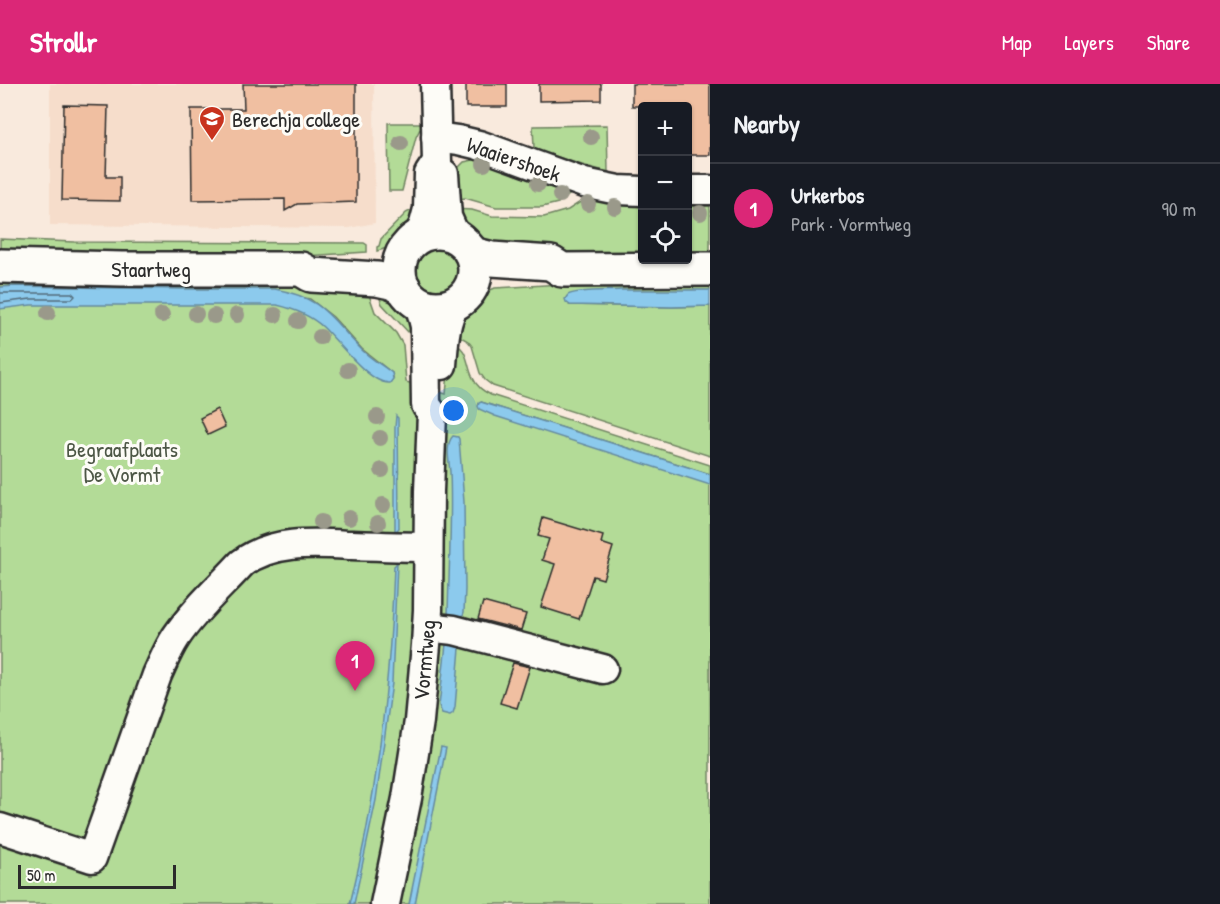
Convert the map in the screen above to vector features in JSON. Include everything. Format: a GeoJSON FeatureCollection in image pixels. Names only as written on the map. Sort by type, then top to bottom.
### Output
{"type":"FeatureCollection","features":[{"type":"Feature","properties":{"kind":"main road"},"geometry":{"type":"LineString","coordinates":[[562,270],[552,277],[490,281],[450,305],[437,307],[411,295],[400,275],[402,256],[411,244],[424,234],[437,232],[450,234],[464,246],[492,260],[550,263],[562,270],[710,269]]}},
{"type":"Feature","properties":{"kind":"main road","name":"Staartweg"},"geometry":{"type":"LineString","coordinates":[[0,266],[103,269],[301,269],[311,263],[385,258],[411,244]]}},
{"type":"Feature","properties":{"kind":"main road"},"geometry":{"type":"LineString","coordinates":[[462,296],[475,272],[464,246]]}},
{"type":"Feature","properties":{"kind":"main road","name":"Staartweg"},"geometry":{"type":"LineString","coordinates":[[301,269],[311,275],[384,280],[411,295]]}},
{"type":"Feature","properties":{"kind":"street","name":"Waaiershoek"},"geometry":{"type":"LineString","coordinates":[[434,158],[435,84]]}},
{"type":"Feature","properties":{"kind":"street","name":"Waaiershoek"},"geometry":{"type":"LineString","coordinates":[[434,158],[458,140],[479,145],[584,183],[606,189],[638,191]]}},
{"type":"Feature","properties":{"kind":"street"},"geometry":{"type":"LineString","coordinates":[[411,244],[424,224],[434,158]]}},
{"type":"Feature","properties":{"kind":"street"},"geometry":{"type":"LineString","coordinates":[[434,158],[444,174],[447,217],[464,246]]}},
{"type":"Feature","properties":{"kind":"street"},"geometry":{"type":"LineString","coordinates":[[692,190],[710,190]]}},
{"type":"Feature","properties":{"kind":"street","name":"Vormtweg"},"geometry":{"type":"LineString","coordinates":[[386,904],[403,824],[416,744],[427,627],[432,413],[426,405],[425,326],[411,295]]}},
{"type":"Feature","properties":{"kind":"street","name":"Vormtweg"},"geometry":{"type":"LineString","coordinates":[[432,413],[439,406],[445,327],[449,315],[462,296]]}},
{"type":"Feature","properties":{"kind":"street"},"geometry":{"type":"LineString","coordinates":[[0,828],[92,858],[168,650],[196,612],[250,556],[275,548],[310,544],[428,547]]}},
{"type":"Feature","properties":{"kind":"street"},"geometry":{"type":"LineString","coordinates":[[427,627],[454,630],[603,669]]}},
{"type":"Feature","properties":{"kind":"shaded area","name":"Berechja college"},"geometry":{"type":"Polygon","coordinates":[[[50,84],[374,84],[375,223],[349,228],[50,225],[50,84]]]}},
{"type":"Feature","properties":{"kind":"green space"},"geometry":{"type":"Polygon","coordinates":[[[388,123],[423,123],[416,137],[402,191],[389,191],[388,123]]]}},
{"type":"Feature","properties":{"kind":"green space"},"geometry":{"type":"Polygon","coordinates":[[[607,125],[608,172],[546,153],[536,156],[533,126],[607,125]]]}},
{"type":"Feature","properties":{"kind":"green space"},"geometry":{"type":"Polygon","coordinates":[[[475,154],[576,190],[558,203],[542,207],[496,207],[465,198],[460,199],[459,167],[464,162],[473,160],[475,154]]]}},
{"type":"Feature","properties":{"kind":"green space"},"geometry":{"type":"Polygon","coordinates":[[[588,197],[631,200],[638,206],[638,259],[569,258],[476,242],[464,229],[454,209],[472,210],[492,216],[544,217],[568,210],[588,197]]]}},
{"type":"Feature","properties":{"kind":"green space"},"geometry":{"type":"Polygon","coordinates":[[[692,206],[710,206],[710,259],[692,259],[692,206]]]}},
{"type":"Feature","properties":{"kind":"green space"},"geometry":{"type":"Polygon","coordinates":[[[410,211],[414,211],[414,224],[407,234],[387,248],[377,251],[381,239],[410,211]]]}},
{"type":"Feature","properties":{"kind":"green space"},"geometry":{"type":"Polygon","coordinates":[[[0,239],[75,242],[364,243],[367,245],[367,252],[245,260],[0,257],[0,239]]]}},
{"type":"Feature","properties":{"kind":"green space"},"geometry":{"type":"Polygon","coordinates":[[[437,248],[452,254],[458,269],[452,284],[437,290],[422,284],[416,269],[422,254],[437,248]]]}},
{"type":"Feature","properties":{"kind":"green space","name":"Begraafplaats De Vormt"},"geometry":{"type":"Polygon","coordinates":[[[0,274],[256,278],[368,292],[375,312],[396,333],[403,345],[406,382],[446,394],[451,343],[461,348],[475,381],[480,388],[491,395],[710,465],[710,474],[481,402],[710,477],[710,904],[0,904],[0,300],[275,299],[309,309],[393,377],[392,373],[362,349],[333,317],[310,299],[256,289],[0,287],[0,274]]]}},
{"type":"Feature","properties":{"kind":"green space"},"geometry":{"type":"Polygon","coordinates":[[[710,280],[710,290],[585,292],[570,305],[710,306],[710,456],[493,386],[480,373],[472,346],[468,341],[452,332],[463,309],[481,294],[495,288],[609,281],[710,280]]]}},
{"type":"Feature","properties":{"kind":"green space"},"geometry":{"type":"Polygon","coordinates":[[[377,291],[405,303],[419,332],[409,333],[382,304],[377,291]]]}},
{"type":"Feature","properties":{"kind":"water"},"geometry":{"type":"Polygon","coordinates":[[[0,287],[275,289],[305,298],[316,304],[365,353],[392,373],[393,379],[390,383],[373,377],[318,323],[290,308],[277,305],[31,305],[0,309],[0,287]]]}},
{"type":"Feature","properties":{"kind":"water"},"geometry":{"type":"Polygon","coordinates":[[[710,290],[710,306],[570,305],[565,299],[568,295],[578,292],[710,290]]]}},
{"type":"Feature","properties":{"kind":"water"},"geometry":{"type":"Polygon","coordinates":[[[481,402],[710,474],[710,485],[495,416],[479,409],[481,402]]]}},
{"type":"Feature","properties":{"kind":"water"},"geometry":{"type":"Polygon","coordinates":[[[396,416],[398,418],[399,528],[396,531],[395,428],[396,416]]]}},
{"type":"Feature","properties":{"kind":"water"},"geometry":{"type":"Polygon","coordinates":[[[453,436],[459,439],[464,502],[465,589],[462,618],[448,615],[451,507],[448,453],[449,443],[453,436]]]}},
{"type":"Feature","properties":{"kind":"water"},"geometry":{"type":"Polygon","coordinates":[[[397,563],[392,683],[376,800],[354,904],[350,904],[378,762],[391,632],[394,566],[397,563]]]}},
{"type":"Feature","properties":{"kind":"water"},"geometry":{"type":"Polygon","coordinates":[[[458,643],[460,648],[455,707],[450,715],[442,713],[439,706],[446,644],[458,643]]]}},
{"type":"Feature","properties":{"kind":"water"},"geometry":{"type":"Polygon","coordinates":[[[441,747],[446,748],[415,904],[409,904],[441,747]]]}},
{"type":"Feature","properties":{"kind":"building"},"geometry":{"type":"Polygon","coordinates":[[[243,84],[356,84],[356,202],[297,204],[285,211],[285,199],[192,200],[191,109],[244,109],[243,84]]]}},
{"type":"Feature","properties":{"kind":"building"},"geometry":{"type":"Polygon","coordinates":[[[466,84],[507,84],[507,107],[466,107],[466,84]]]}},
{"type":"Feature","properties":{"kind":"building"},"geometry":{"type":"Polygon","coordinates":[[[539,84],[601,84],[601,100],[539,101],[539,84]]]}},
{"type":"Feature","properties":{"kind":"building"},"geometry":{"type":"Polygon","coordinates":[[[632,84],[710,84],[710,155],[692,155],[692,102],[638,102],[638,106],[632,106],[632,84]]]}},
{"type":"Feature","properties":{"kind":"building"},"geometry":{"type":"Polygon","coordinates":[[[64,105],[108,106],[106,177],[120,177],[120,201],[62,200],[64,105]]]}},
{"type":"Feature","properties":{"kind":"building"},"geometry":{"type":"Polygon","coordinates":[[[217,409],[225,427],[208,435],[200,418],[217,409]]]}},
{"type":"Feature","properties":{"kind":"building"},"geometry":{"type":"Polygon","coordinates":[[[543,518],[603,536],[601,543],[613,547],[603,579],[593,576],[579,619],[541,607],[555,564],[542,560],[549,539],[538,536],[543,518]]]}},
{"type":"Feature","properties":{"kind":"building"},"geometry":{"type":"Polygon","coordinates":[[[483,602],[526,614],[521,630],[478,619],[483,602]]]}},
{"type":"Feature","properties":{"kind":"building"},"geometry":{"type":"Polygon","coordinates":[[[513,663],[530,667],[517,708],[500,703],[513,663]]]}},
{"type":"Feature","properties":{"kind":"place","name":"Berechja college"},"geometry":{"type":"Point","coordinates":[212,142]}},
{"type":"Feature","properties":{"kind":"place","name":"Urkerbos"},"geometry":{"type":"Point","coordinates":[355,691]}}]}
